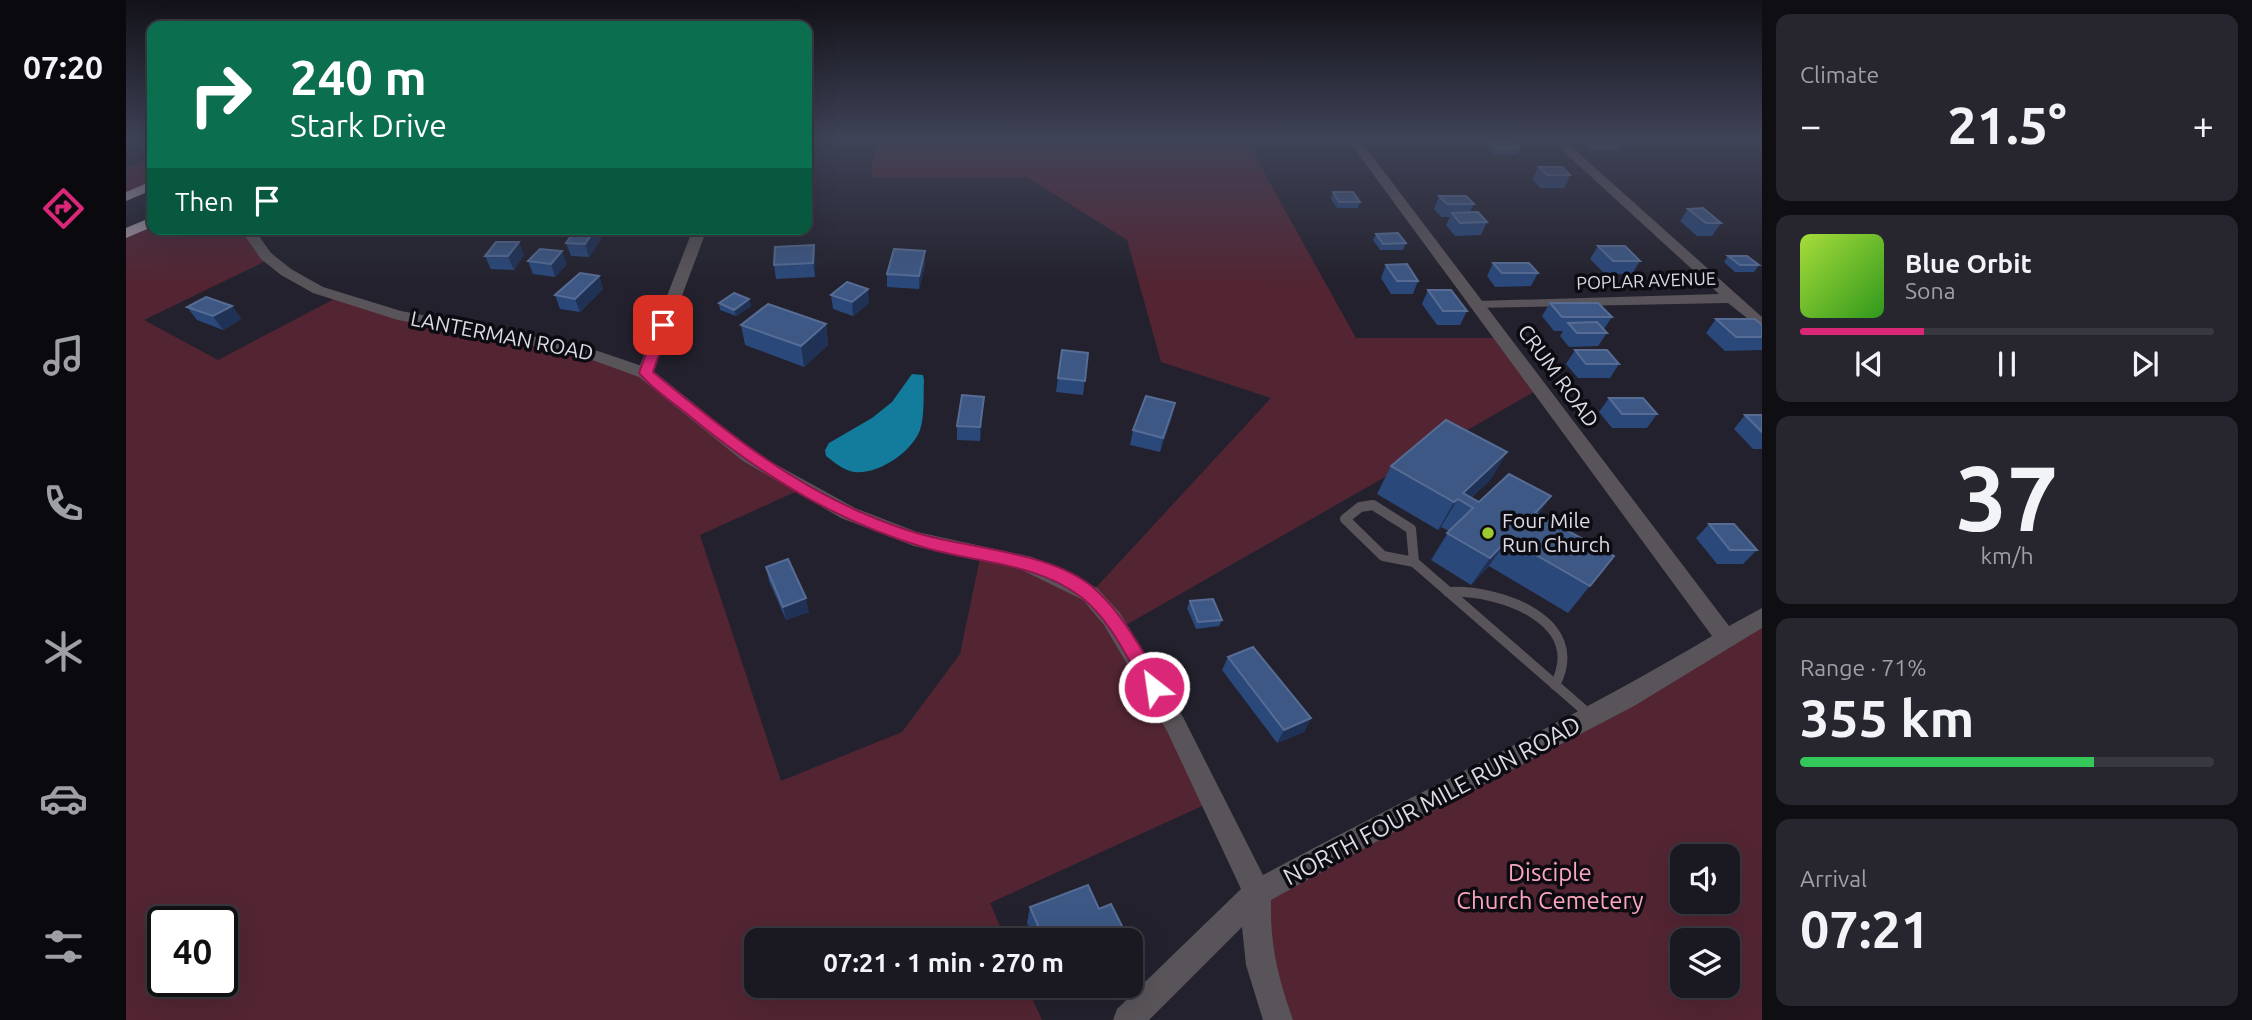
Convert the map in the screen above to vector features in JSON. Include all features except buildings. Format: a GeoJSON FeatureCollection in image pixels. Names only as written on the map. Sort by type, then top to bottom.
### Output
{"type":"FeatureCollection","features":[{"type":"Feature","properties":{"kind":"highway"},"geometry":{"type":"LineString","coordinates":[[126,197],[146,188]]}},
{"type":"Feature","properties":{"kind":"highway"},"geometry":{"type":"LineString","coordinates":[[126,234],[147,224]]}},
{"type":"Feature","properties":{"kind":"street","name":"CRUM ROAD"},"geometry":{"type":"LineString","coordinates":[[1389,188],[1726,639]]}},
{"type":"Feature","properties":{"kind":"street"},"geometry":{"type":"LineString","coordinates":[[1610,188],[1762,325]]}},
{"type":"Feature","properties":{"kind":"street","name":"LANTERMAN ROAD"},"geometry":{"type":"LineString","coordinates":[[250,235],[257,247],[286,272],[318,290],[354,303],[460,328],[577,349],[645,373],[748,457],[848,513],[914,539],[1026,562],[1090,594],[1112,619],[1181,735],[1257,893],[1256,933],[1260,965],[1278,1020]]}},
{"type":"Feature","properties":{"kind":"street"},"geometry":{"type":"LineString","coordinates":[[645,373],[698,235]]}},
{"type":"Feature","properties":{"kind":"street","name":"POPLAR AVENUE"},"geometry":{"type":"LineString","coordinates":[[1477,305],[1732,298]]}},
{"type":"Feature","properties":{"kind":"street","name":"NORTH FOUR MILE RUN ROAD"},"geometry":{"type":"LineString","coordinates":[[1128,1020],[1257,893],[1403,813],[1592,716],[1762,617]]}},
{"type":"Feature","properties":{"kind":"lane"},"geometry":{"type":"LineString","coordinates":[[1414,562],[1398,564],[1378,555],[1345,519],[1360,507],[1373,505],[1411,529],[1414,562],[1592,716]]}},
{"type":"Feature","properties":{"kind":"lane"},"geometry":{"type":"LineString","coordinates":[[1448,592],[1476,589],[1500,594],[1525,607],[1546,624],[1561,645],[1565,663],[1555,685]]}},
{"type":"Feature","properties":{"kind":"green space"},"geometry":{"type":"Polygon","coordinates":[[[126,188],[146,188],[126,197],[126,188]]]}},
{"type":"Feature","properties":{"kind":"green space"},"geometry":{"type":"Polygon","coordinates":[[[1044,188],[1272,188],[1356,338],[1501,338],[1539,389],[1119,629],[1213,801],[990,903],[1001,928],[744,928],[744,998],[1032,998],[1042,1020],[126,1020],[126,234],[147,224],[147,235],[252,235],[270,259],[144,320],[218,360],[338,297],[354,303],[577,349],[645,373],[679,403],[804,488],[700,535],[781,781],[902,732],[960,654],[981,553],[1090,594],[1271,398],[1161,362],[1127,240],[1044,188]]]}},
{"type":"Feature","properties":{"kind":"green space","name":"Disciple Church Cemetery"},"geometry":{"type":"Polygon","coordinates":[[[1762,617],[1762,1020],[1278,1020],[1257,893],[1762,617]]]}},
{"type":"Feature","properties":{"kind":"water"},"geometry":{"type":"Polygon","coordinates":[[[912,374],[923,375],[923,418],[916,438],[902,454],[883,466],[863,472],[846,470],[826,456],[825,450],[829,443],[872,418],[892,402],[912,374]]]}},
{"type":"Feature","properties":{"kind":"place","name":"Four Mile Run Church"},"geometry":{"type":"Point","coordinates":[1488,533]}},
{"type":"Feature","properties":{"kind":"route"},"geometry":{"type":"LineString","coordinates":[[663,325],[645,373],[748,457],[848,513],[881,527],[914,539],[1026,562],[1077,585],[1090,594],[1112,619],[1154,687]]}}]}
